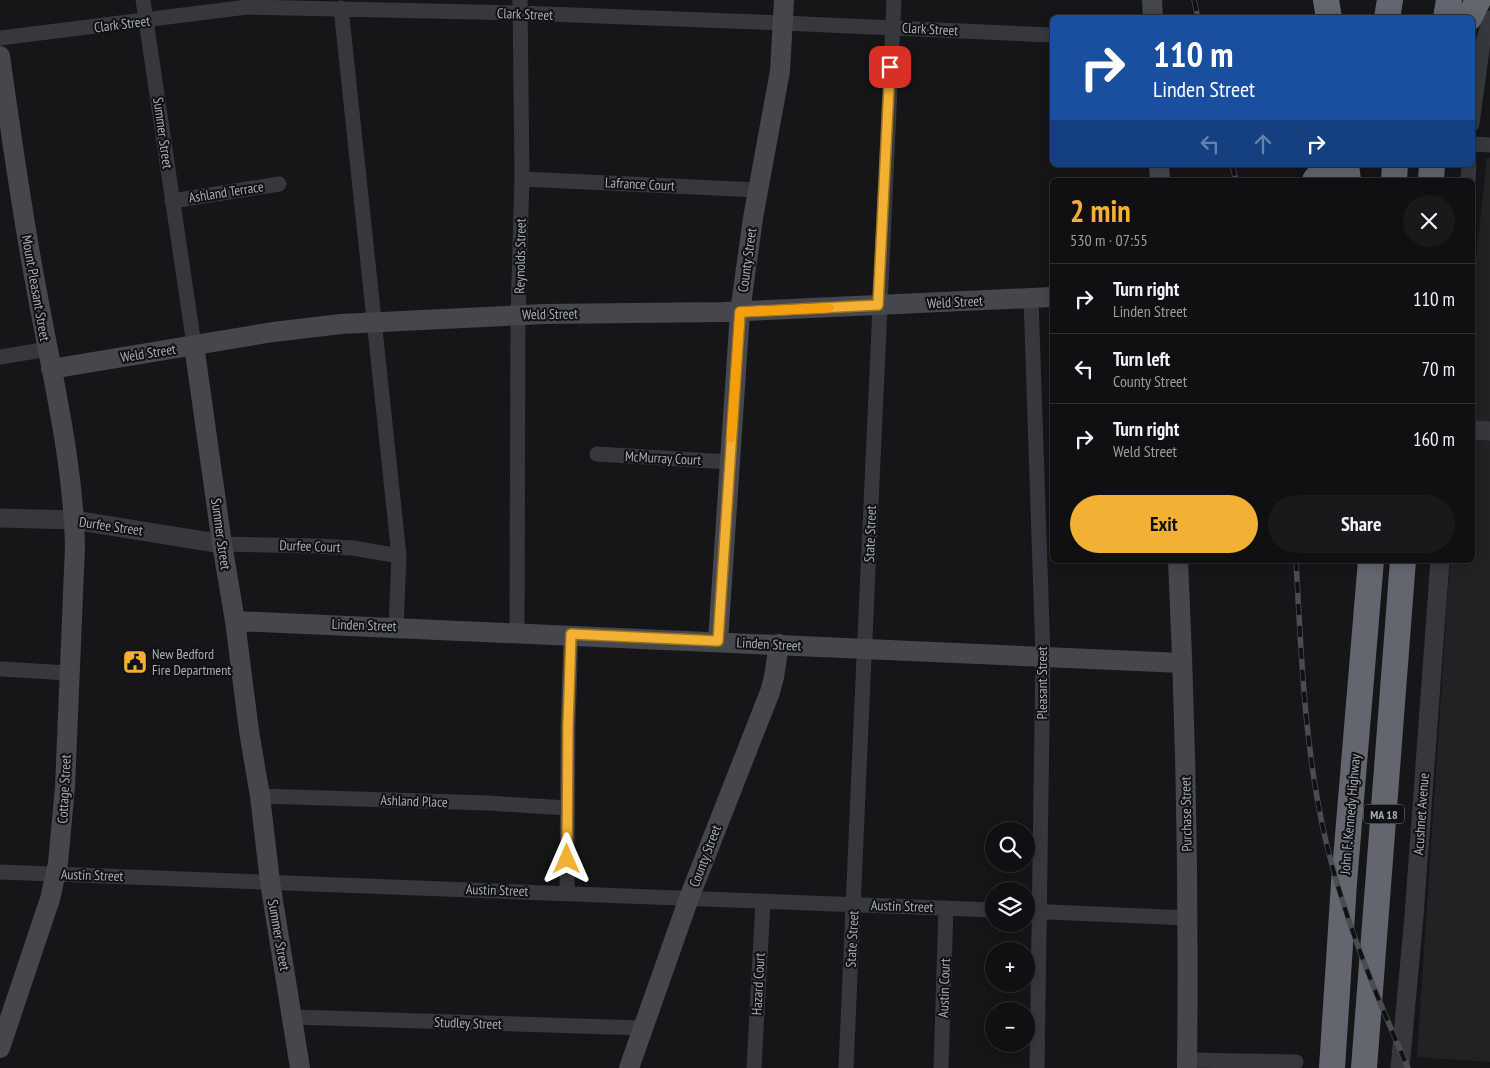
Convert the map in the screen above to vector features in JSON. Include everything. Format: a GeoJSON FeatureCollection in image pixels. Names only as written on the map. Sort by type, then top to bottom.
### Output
{"type":"FeatureCollection","features":[{"type":"Feature","properties":{"kind":"highway"},"geometry":{"type":"LineString","coordinates":[[1326,0],[1328,15]]}},
{"type":"Feature","properties":{"kind":"highway"},"geometry":{"type":"LineString","coordinates":[[1388,15],[1390,0]]}},
{"type":"Feature","properties":{"kind":"highway"},"geometry":{"type":"LineString","coordinates":[[1400,15],[1401,0]]}},
{"type":"Feature","properties":{"kind":"highway"},"geometry":{"type":"LineString","coordinates":[[1446,15],[1449,0]]}},
{"type":"Feature","properties":{"kind":"highway"},"geometry":{"type":"LineString","coordinates":[[1470,15],[1478,0]]}},
{"type":"Feature","properties":{"kind":"highway"},"geometry":{"type":"LineString","coordinates":[[1317,178],[1326,167]]}},
{"type":"Feature","properties":{"kind":"highway"},"geometry":{"type":"LineString","coordinates":[[1365,563],[1367,605]]}},
{"type":"Feature","properties":{"kind":"highway","name":"John F. Kennedy Highway"},"geometry":{"type":"LineString","coordinates":[[1332,1068],[1344,883],[1371,563]]}},
{"type":"Feature","properties":{"kind":"highway","name":"MA 18"},"geometry":{"type":"LineString","coordinates":[[1364,1068],[1403,563]]}},
{"type":"Feature","properties":{"kind":"main road","name":"County Street"},"geometry":{"type":"LineString","coordinates":[[718,641],[740,312],[758,190],[778,78],[784,0]]}},
{"type":"Feature","properties":{"kind":"main road"},"geometry":{"type":"LineString","coordinates":[[1152,0],[1153,15]]}},
{"type":"Feature","properties":{"kind":"main road","name":"Mount Pleasant Street"},"geometry":{"type":"LineString","coordinates":[[0,56],[22,210],[69,470],[74,520]]}},
{"type":"Feature","properties":{"kind":"main road","name":"Weld Street"},"geometry":{"type":"LineString","coordinates":[[51,369],[296,328],[373,322],[518,315],[740,312],[1050,297]]}},
{"type":"Feature","properties":{"kind":"main road","name":"Summer Street"},"geometry":{"type":"LineString","coordinates":[[194,345],[260,796],[270,882],[300,1068]]}},
{"type":"Feature","properties":{"kind":"main road","name":"Cottage Street"},"geometry":{"type":"LineString","coordinates":[[0,1048],[5,1021],[50,899],[56,874],[63,812],[68,673],[74,589],[74,520]]}},
{"type":"Feature","properties":{"kind":"main road","name":"Purchase Street"},"geometry":{"type":"LineString","coordinates":[[1178,563],[1188,918],[1187,1064]]}},
{"type":"Feature","properties":{"kind":"main road","name":"Linden Street"},"geometry":{"type":"LineString","coordinates":[[235,621],[571,634],[1182,663]]}},
{"type":"Feature","properties":{"kind":"main road","name":"County Street"},"geometry":{"type":"LineString","coordinates":[[629,1068],[689,898],[770,692],[779,644]]}},
{"type":"Feature","properties":{"kind":"street","name":"Summer Street"},"geometry":{"type":"LineString","coordinates":[[143,0],[194,345]]}},
{"type":"Feature","properties":{"kind":"street","name":"State Street"},"geometry":{"type":"LineString","coordinates":[[846,1068],[878,305],[894,0]]}},
{"type":"Feature","properties":{"kind":"street","name":"Clark Street"},"geometry":{"type":"LineString","coordinates":[[0,38],[247,7],[520,7],[783,23],[1050,34]]}},
{"type":"Feature","properties":{"kind":"street","name":"Reynolds Street"},"geometry":{"type":"LineString","coordinates":[[517,632],[518,315],[522,179],[520,7]]}},
{"type":"Feature","properties":{"kind":"street"},"geometry":{"type":"LineString","coordinates":[[341,8],[399,556],[396,627]]}},
{"type":"Feature","properties":{"kind":"street"},"geometry":{"type":"LineString","coordinates":[[1475,102],[1483,42],[1490,18]]}},
{"type":"Feature","properties":{"kind":"street"},"geometry":{"type":"LineString","coordinates":[[1475,144],[1490,145]]}},
{"type":"Feature","properties":{"kind":"street","name":"Lafrance Court"},"geometry":{"type":"LineString","coordinates":[[522,179],[758,190]]}},
{"type":"Feature","properties":{"kind":"street","name":"Ashland Terrace"},"geometry":{"type":"LineString","coordinates":[[172,201],[279,184]]}},
{"type":"Feature","properties":{"kind":"street","name":"Pleasant Street"},"geometry":{"type":"LineString","coordinates":[[1031,298],[1043,656],[1034,882]]}},
{"type":"Feature","properties":{"kind":"street"},"geometry":{"type":"LineString","coordinates":[[0,357],[48,349]]}},
{"type":"Feature","properties":{"kind":"street"},"geometry":{"type":"LineString","coordinates":[[1475,430],[1490,431]]}},
{"type":"Feature","properties":{"kind":"street","name":"McMurray Court"},"geometry":{"type":"LineString","coordinates":[[597,454],[729,462]]}},
{"type":"Feature","properties":{"kind":"street","name":"Durfee Street"},"geometry":{"type":"LineString","coordinates":[[0,518],[74,520],[222,544]]}},
{"type":"Feature","properties":{"kind":"street","name":"Durfee Court"},"geometry":{"type":"LineString","coordinates":[[222,544],[325,546],[353,548],[399,556]]}},
{"type":"Feature","properties":{"kind":"street","name":"Acushnet Avenue"},"geometry":{"type":"LineString","coordinates":[[1400,1068],[1415,902],[1440,563]]}},
{"type":"Feature","properties":{"kind":"street"},"geometry":{"type":"LineString","coordinates":[[567,893],[571,634]]}},
{"type":"Feature","properties":{"kind":"street"},"geometry":{"type":"LineString","coordinates":[[0,669],[68,673]]}},
{"type":"Feature","properties":{"kind":"street","name":"Ashland Place"},"geometry":{"type":"LineString","coordinates":[[260,796],[488,803],[567,808]]}},
{"type":"Feature","properties":{"kind":"street","name":"Austin Street"},"geometry":{"type":"LineString","coordinates":[[0,872],[985,910]]}},
{"type":"Feature","properties":{"kind":"street","name":"Hazard Court"},"geometry":{"type":"LineString","coordinates":[[754,1068],[763,900]]}},
{"type":"Feature","properties":{"kind":"street","name":"Austin Court"},"geometry":{"type":"LineString","coordinates":[[941,1068],[946,908]]}},
{"type":"Feature","properties":{"kind":"street"},"geometry":{"type":"LineString","coordinates":[[1035,912],[1188,918]]}},
{"type":"Feature","properties":{"kind":"street","name":"Pleasant Street"},"geometry":{"type":"LineString","coordinates":[[1034,932],[1037,1068]]}},
{"type":"Feature","properties":{"kind":"street","name":"Studley Street"},"geometry":{"type":"LineString","coordinates":[[293,1017],[642,1028]]}},
{"type":"Feature","properties":{"kind":"street"},"geometry":{"type":"LineString","coordinates":[[1187,1064],[1296,1062]]}},
{"type":"Feature","properties":{"kind":"shaded area"},"geometry":{"type":"Polygon","coordinates":[[[1487,158],[1490,158],[1490,1062],[1417,1057],[1450,563],[1475,563],[1475,267],[1487,158]]]}},
{"type":"Feature","properties":{"kind":"railway"},"geometry":{"type":"LineString","coordinates":[[1194,0],[1197,15]]}},
{"type":"Feature","properties":{"kind":"railway"},"geometry":{"type":"LineString","coordinates":[[1233,167],[1235,178]]}},
{"type":"Feature","properties":{"kind":"railway"},"geometry":{"type":"LineString","coordinates":[[1296,563],[1307,728],[1323,828],[1330,859],[1349,920],[1371,980],[1408,1068]]}},
{"type":"Feature","properties":{"kind":"slow traffic"},"geometry":{"type":"LineString","coordinates":[[731,438],[740,312],[829,308]]}},
{"type":"Feature","properties":{"kind":"place","name":"New Bedford Fire Department"},"geometry":{"type":"Point","coordinates":[135,662]}},
{"type":"Feature","properties":{"kind":"route"},"geometry":{"type":"LineString","coordinates":[[567,859],[571,634],[718,641],[740,312],[878,305],[890,67]]}}]}
